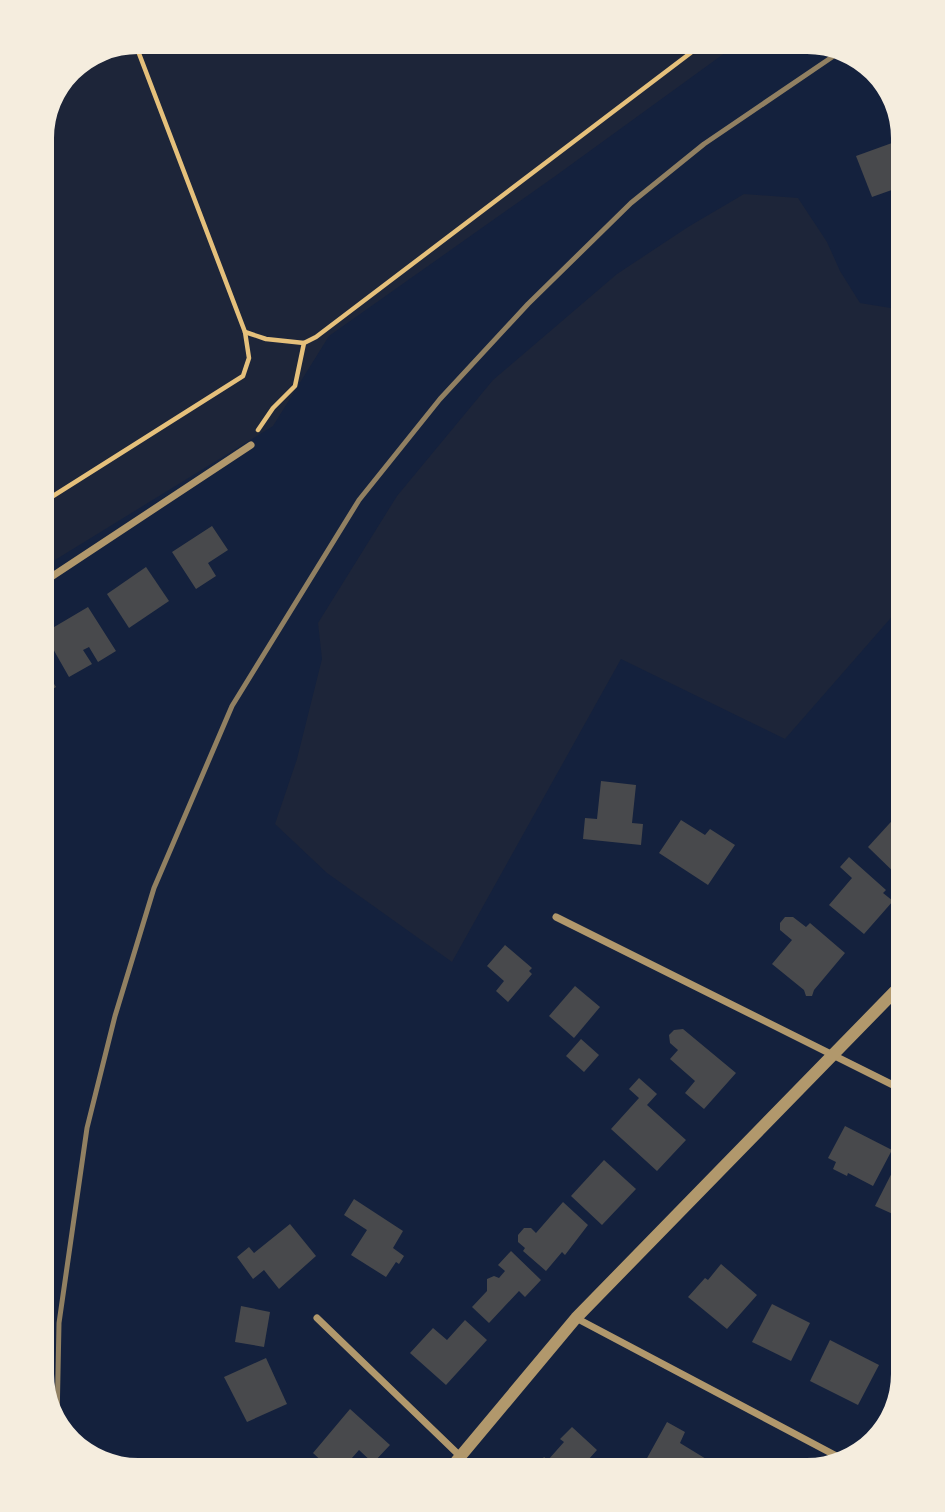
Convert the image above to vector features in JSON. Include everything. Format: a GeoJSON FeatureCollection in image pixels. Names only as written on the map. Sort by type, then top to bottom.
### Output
{"type":"FeatureCollection","features":[{"type":"Feature","properties":{"kind":"street"},"geometry":{"type":"LineString","coordinates":[[54,575],[251,445]]}},
{"type":"Feature","properties":{"kind":"street"},"geometry":{"type":"LineString","coordinates":[[556,917],[891,1084]]}},
{"type":"Feature","properties":{"kind":"street"},"geometry":{"type":"LineString","coordinates":[[317,1318],[461,1457],[576,1318],[891,996]]}},
{"type":"Feature","properties":{"kind":"street"},"geometry":{"type":"LineString","coordinates":[[576,1318],[832,1454]]}},
{"type":"Feature","properties":{"kind":"path"},"geometry":{"type":"LineString","coordinates":[[54,495],[243,376],[249,358],[245,332],[139,54]]}},
{"type":"Feature","properties":{"kind":"path"},"geometry":{"type":"LineString","coordinates":[[245,332],[266,339],[303,343],[316,337],[689,54]]}},
{"type":"Feature","properties":{"kind":"path"},"geometry":{"type":"LineString","coordinates":[[251,445],[262,422],[295,386],[303,343]]}},
{"type":"Feature","properties":{"kind":"shaded area"},"geometry":{"type":"Polygon","coordinates":[[[138,54],[723,54],[329,336],[273,426],[54,561],[54,132],[63,101],[83,75],[96,65],[111,59],[138,54]]]}},
{"type":"Feature","properties":{"kind":"shaded area"},"geometry":{"type":"Polygon","coordinates":[[[744,194],[798,198],[827,242],[840,271],[860,303],[891,308],[891,618],[785,739],[621,659],[452,962],[327,873],[275,824],[297,759],[322,659],[318,623],[397,496],[493,380],[617,274],[744,194]]]}},
{"type":"Feature","properties":{"kind":"building"},"geometry":{"type":"Polygon","coordinates":[[[891,143],[891,190],[872,197],[856,156],[891,143]]]}},
{"type":"Feature","properties":{"kind":"building"},"geometry":{"type":"Polygon","coordinates":[[[212,526],[228,550],[208,563],[216,576],[196,589],[172,552],[212,526]]]}},
{"type":"Feature","properties":{"kind":"building"},"geometry":{"type":"Polygon","coordinates":[[[146,567],[169,601],[129,628],[107,594],[146,567]]]}},
{"type":"Feature","properties":{"kind":"building"},"geometry":{"type":"Polygon","coordinates":[[[88,607],[116,651],[98,662],[89,647],[83,650],[92,664],[69,677],[54,651],[54,627],[88,607]]]}},
{"type":"Feature","properties":{"kind":"building"},"geometry":{"type":"Polygon","coordinates":[[[601,781],[636,785],[632,823],[643,824],[641,845],[583,839],[585,818],[597,819],[601,781]]]}},
{"type":"Feature","properties":{"kind":"building"},"geometry":{"type":"Polygon","coordinates":[[[681,820],[705,835],[710,829],[735,845],[708,885],[659,853],[681,820]]]}},
{"type":"Feature","properties":{"kind":"building"},"geometry":{"type":"Polygon","coordinates":[[[891,822],[891,869],[868,847],[891,822]]]}},
{"type":"Feature","properties":{"kind":"building"},"geometry":{"type":"Polygon","coordinates":[[[849,857],[886,890],[883,893],[891,899],[891,903],[864,934],[829,905],[852,878],[840,867],[849,857]]]}},
{"type":"Feature","properties":{"kind":"building"},"geometry":{"type":"Polygon","coordinates":[[[785,917],[793,917],[806,927],[810,923],[845,953],[812,996],[806,996],[804,990],[772,964],[792,940],[780,930],[780,923],[785,917]]]}},
{"type":"Feature","properties":{"kind":"building"},"geometry":{"type":"Polygon","coordinates":[[[505,945],[532,968],[529,971],[532,974],[508,1002],[496,991],[504,981],[487,966],[505,945]]]}},
{"type":"Feature","properties":{"kind":"building"},"geometry":{"type":"Polygon","coordinates":[[[575,986],[600,1007],[574,1038],[549,1016],[575,986]]]}},
{"type":"Feature","properties":{"kind":"building"},"geometry":{"type":"Polygon","coordinates":[[[683,1029],[736,1073],[704,1109],[685,1093],[695,1081],[670,1059],[678,1050],[670,1043],[669,1035],[674,1030],[683,1029]]]}},
{"type":"Feature","properties":{"kind":"building"},"geometry":{"type":"Polygon","coordinates":[[[581,1039],[599,1055],[584,1072],[566,1056],[581,1039]]]}},
{"type":"Feature","properties":{"kind":"building"},"geometry":{"type":"Polygon","coordinates":[[[639,1078],[657,1094],[647,1105],[686,1140],[657,1171],[611,1129],[639,1098],[629,1089],[639,1078]]]}},
{"type":"Feature","properties":{"kind":"building"},"geometry":{"type":"Polygon","coordinates":[[[845,1126],[891,1149],[873,1186],[848,1173],[847,1176],[833,1169],[836,1162],[828,1158],[845,1126]]]}},
{"type":"Feature","properties":{"kind":"building"},"geometry":{"type":"Polygon","coordinates":[[[604,1160],[636,1189],[602,1225],[571,1196],[604,1160]]]}},
{"type":"Feature","properties":{"kind":"building"},"geometry":{"type":"Polygon","coordinates":[[[891,1175],[891,1213],[875,1206],[891,1175]]]}},
{"type":"Feature","properties":{"kind":"building"},"geometry":{"type":"Polygon","coordinates":[[[354,1199],[403,1231],[393,1248],[404,1256],[399,1264],[396,1262],[386,1277],[351,1255],[367,1230],[344,1215],[354,1199]]]}},
{"type":"Feature","properties":{"kind":"building"},"geometry":{"type":"Polygon","coordinates":[[[563,1202],[588,1225],[565,1255],[562,1252],[546,1271],[523,1251],[525,1248],[518,1242],[518,1235],[524,1228],[531,1228],[536,1233],[563,1202]]]}},
{"type":"Feature","properties":{"kind":"building"},"geometry":{"type":"Polygon","coordinates":[[[290,1224],[316,1256],[279,1289],[264,1270],[253,1279],[237,1257],[249,1247],[254,1253],[290,1224]]]}},
{"type":"Feature","properties":{"kind":"building"},"geometry":{"type":"Polygon","coordinates":[[[511,1251],[541,1280],[525,1297],[519,1291],[489,1323],[472,1307],[487,1291],[487,1279],[494,1276],[499,1278],[505,1271],[498,1265],[511,1251]]]}},
{"type":"Feature","properties":{"kind":"building"},"geometry":{"type":"Polygon","coordinates":[[[721,1264],[757,1295],[727,1329],[688,1297],[705,1278],[708,1280],[721,1264]]]}},
{"type":"Feature","properties":{"kind":"building"},"geometry":{"type":"Polygon","coordinates":[[[772,1304],[810,1323],[791,1361],[752,1342],[772,1304]]]}},
{"type":"Feature","properties":{"kind":"building"},"geometry":{"type":"Polygon","coordinates":[[[241,1306],[270,1312],[264,1347],[235,1342],[241,1306]]]}},
{"type":"Feature","properties":{"kind":"building"},"geometry":{"type":"Polygon","coordinates":[[[465,1320],[487,1340],[446,1385],[410,1353],[433,1328],[447,1340],[465,1320]]]}},
{"type":"Feature","properties":{"kind":"building"},"geometry":{"type":"Polygon","coordinates":[[[830,1340],[879,1365],[858,1405],[810,1381],[830,1340]]]}},
{"type":"Feature","properties":{"kind":"building"},"geometry":{"type":"Polygon","coordinates":[[[266,1358],[287,1404],[247,1422],[224,1377],[266,1358]]]}},
{"type":"Feature","properties":{"kind":"building"},"geometry":{"type":"Polygon","coordinates":[[[350,1409],[390,1445],[378,1458],[368,1458],[359,1450],[352,1458],[318,1458],[313,1453],[350,1409]]]}},
{"type":"Feature","properties":{"kind":"building"},"geometry":{"type":"Polygon","coordinates":[[[667,1422],[685,1432],[680,1443],[705,1458],[647,1458],[667,1422]]]}},
{"type":"Feature","properties":{"kind":"building"},"geometry":{"type":"Polygon","coordinates":[[[572,1427],[597,1450],[590,1458],[550,1458],[564,1442],[560,1439],[572,1427]]]}},
{"type":"Feature","properties":{"kind":"railway"},"geometry":{"type":"LineString","coordinates":[[58,1396],[59,1323],[87,1128],[115,1016],[154,888],[232,706],[359,500],[440,399],[528,304],[631,203],[704,144],[831,58]]}}]}
